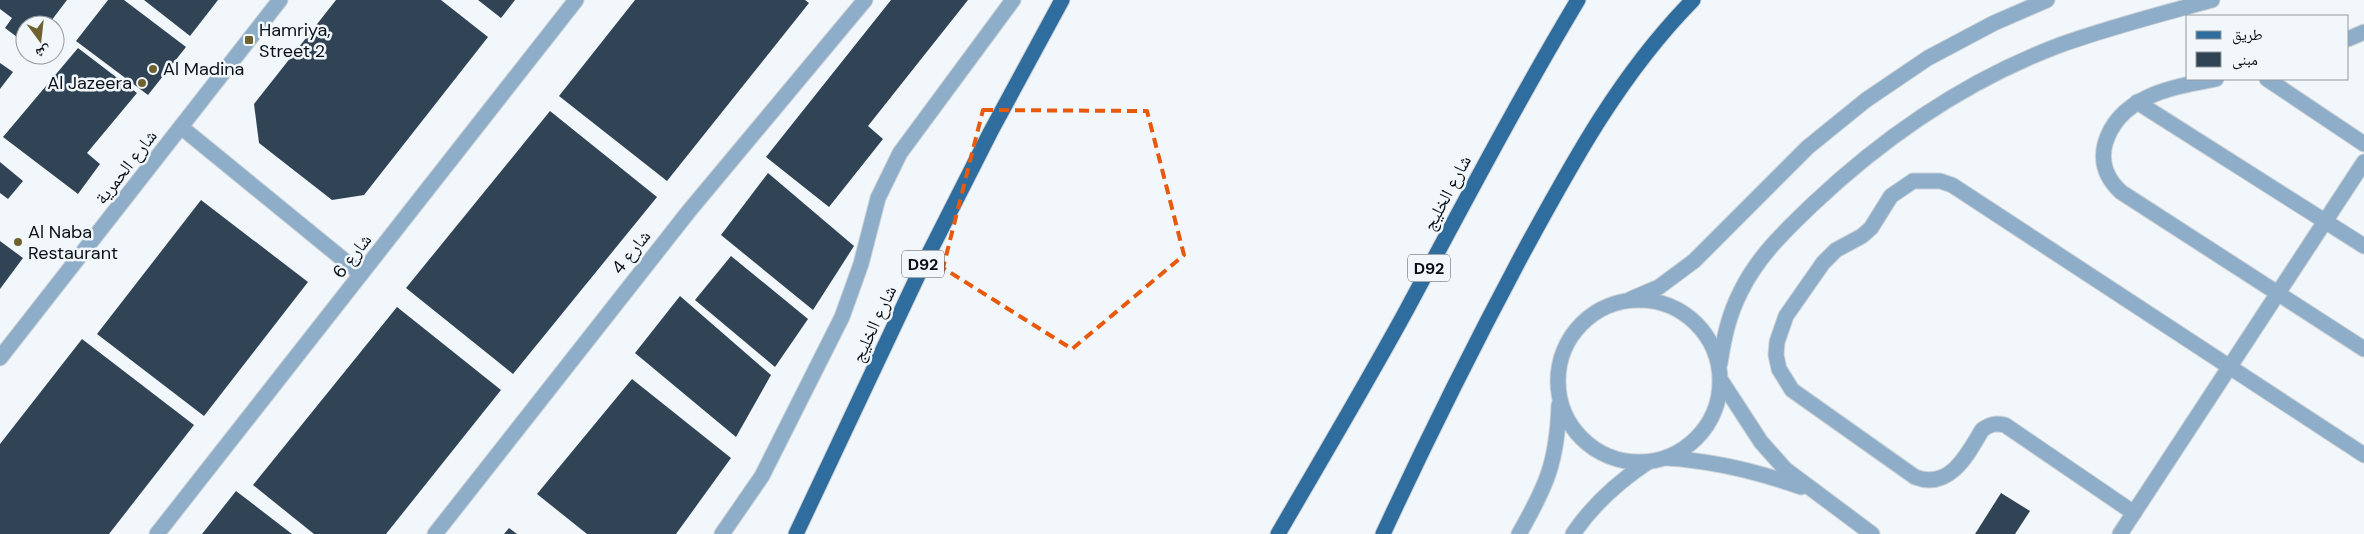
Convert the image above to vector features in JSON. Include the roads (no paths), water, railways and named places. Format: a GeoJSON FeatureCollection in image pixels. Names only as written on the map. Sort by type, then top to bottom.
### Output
{"type":"FeatureCollection","features":[{"type":"Feature","properties":{"kind":"main road","name":"شارع الخليج"},"geometry":{"type":"LineString","coordinates":[[796,534],[920,269],[990,131],[1062,0]]}},
{"type":"Feature","properties":{"kind":"main road","name":"شارع الخليج"},"geometry":{"type":"LineString","coordinates":[[1278,534],[1342,425],[1490,154],[1578,0]]}},
{"type":"Feature","properties":{"kind":"main road"},"geometry":{"type":"LineString","coordinates":[[1383,534],[1446,403],[1572,163],[1603,111],[1638,62],[1693,0]]}},
{"type":"Feature","properties":{"kind":"street","name":"شارع الحمرية"},"geometry":{"type":"LineString","coordinates":[[0,358],[280,0]]}},
{"type":"Feature","properties":{"kind":"street","name":"شارع 6"},"geometry":{"type":"LineString","coordinates":[[157,534],[576,0]]}},
{"type":"Feature","properties":{"kind":"street","name":"شارع 4"},"geometry":{"type":"LineString","coordinates":[[435,534],[689,211],[864,0]]}},
{"type":"Feature","properties":{"kind":"street"},"geometry":{"type":"LineString","coordinates":[[722,534],[762,476],[842,317],[862,264],[878,198],[900,153],[1014,0]]}},
{"type":"Feature","properties":{"kind":"street"},"geometry":{"type":"LineString","coordinates":[[1631,300],[1659,287],[1694,261],[1808,147],[1866,100],[1928,58],[1994,23],[2047,0]]}},
{"type":"Feature","properties":{"kind":"street"},"geometry":{"type":"LineString","coordinates":[[1667,458],[1684,449],[1699,436],[1711,420],[1722,382],[1720,363],[1726,326],[1741,290],[1762,257],[1788,228],[1847,172],[1913,121],[1983,79],[2059,46],[2137,19],[2212,0]]}},
{"type":"Feature","properties":{"kind":"street"},"geometry":{"type":"LineString","coordinates":[[2349,39],[2364,32]]}},
{"type":"Feature","properties":{"kind":"street"},"geometry":{"type":"LineString","coordinates":[[2211,80],[2168,89],[2137,102],[2116,120],[2107,137],[2103,161],[2113,184],[2121,192],[2364,349]]}},
{"type":"Feature","properties":{"kind":"street"},"geometry":{"type":"LineString","coordinates":[[2269,80],[2364,144]]}},
{"type":"Feature","properties":{"kind":"street"},"geometry":{"type":"LineString","coordinates":[[2137,102],[2364,246]]}},
{"type":"Feature","properties":{"kind":"street"},"geometry":{"type":"LineString","coordinates":[[181,127],[361,274]]}},
{"type":"Feature","properties":{"kind":"street"},"geometry":{"type":"LineString","coordinates":[[2120,534],[2364,162]]}},
{"type":"Feature","properties":{"kind":"street"},"geometry":{"type":"LineString","coordinates":[[2134,513],[2004,425],[1989,425],[1982,430],[1953,472],[1933,481],[1914,477],[1792,390],[1784,380],[1776,355],[1780,328],[1786,316],[1823,262],[1836,250],[1862,236],[1871,228],[1891,196],[1913,181],[1940,180],[1952,185],[2364,455]]}},
{"type":"Feature","properties":{"kind":"street"},"geometry":{"type":"LineString","coordinates":[[1520,534],[1546,486],[1555,458],[1559,399],[1557,379],[1560,360],[1568,341],[1594,313],[1612,304],[1631,300],[1651,300],[1670,305],[1687,314],[1702,328],[1712,344],[1720,363]]}},
{"type":"Feature","properties":{"kind":"street"},"geometry":{"type":"LineString","coordinates":[[1722,382],[1761,442],[1785,469],[1872,534]]}},
{"type":"Feature","properties":{"kind":"street"},"geometry":{"type":"LineString","coordinates":[[1559,399],[1566,417],[1577,434],[1591,447],[1618,459],[1648,462],[1667,458],[1704,460],[1742,468],[1814,491]]}},
{"type":"Feature","properties":{"kind":"street"},"geometry":{"type":"LineString","coordinates":[[1573,534],[1584,517],[1603,496],[1648,462]]}},
{"type":"Feature","properties":{"kind":"place","name":"Hamriya, Street 2"},"geometry":{"type":"Point","coordinates":[249,40]}},
{"type":"Feature","properties":{"kind":"place","name":"Al Madina"},"geometry":{"type":"Point","coordinates":[153,69]}},
{"type":"Feature","properties":{"kind":"place","name":"Al Jazeera"},"geometry":{"type":"Point","coordinates":[142,83]}},
{"type":"Feature","properties":{"kind":"place","name":"Al Naba Restaurant"},"geometry":{"type":"Point","coordinates":[18,242]}}]}
